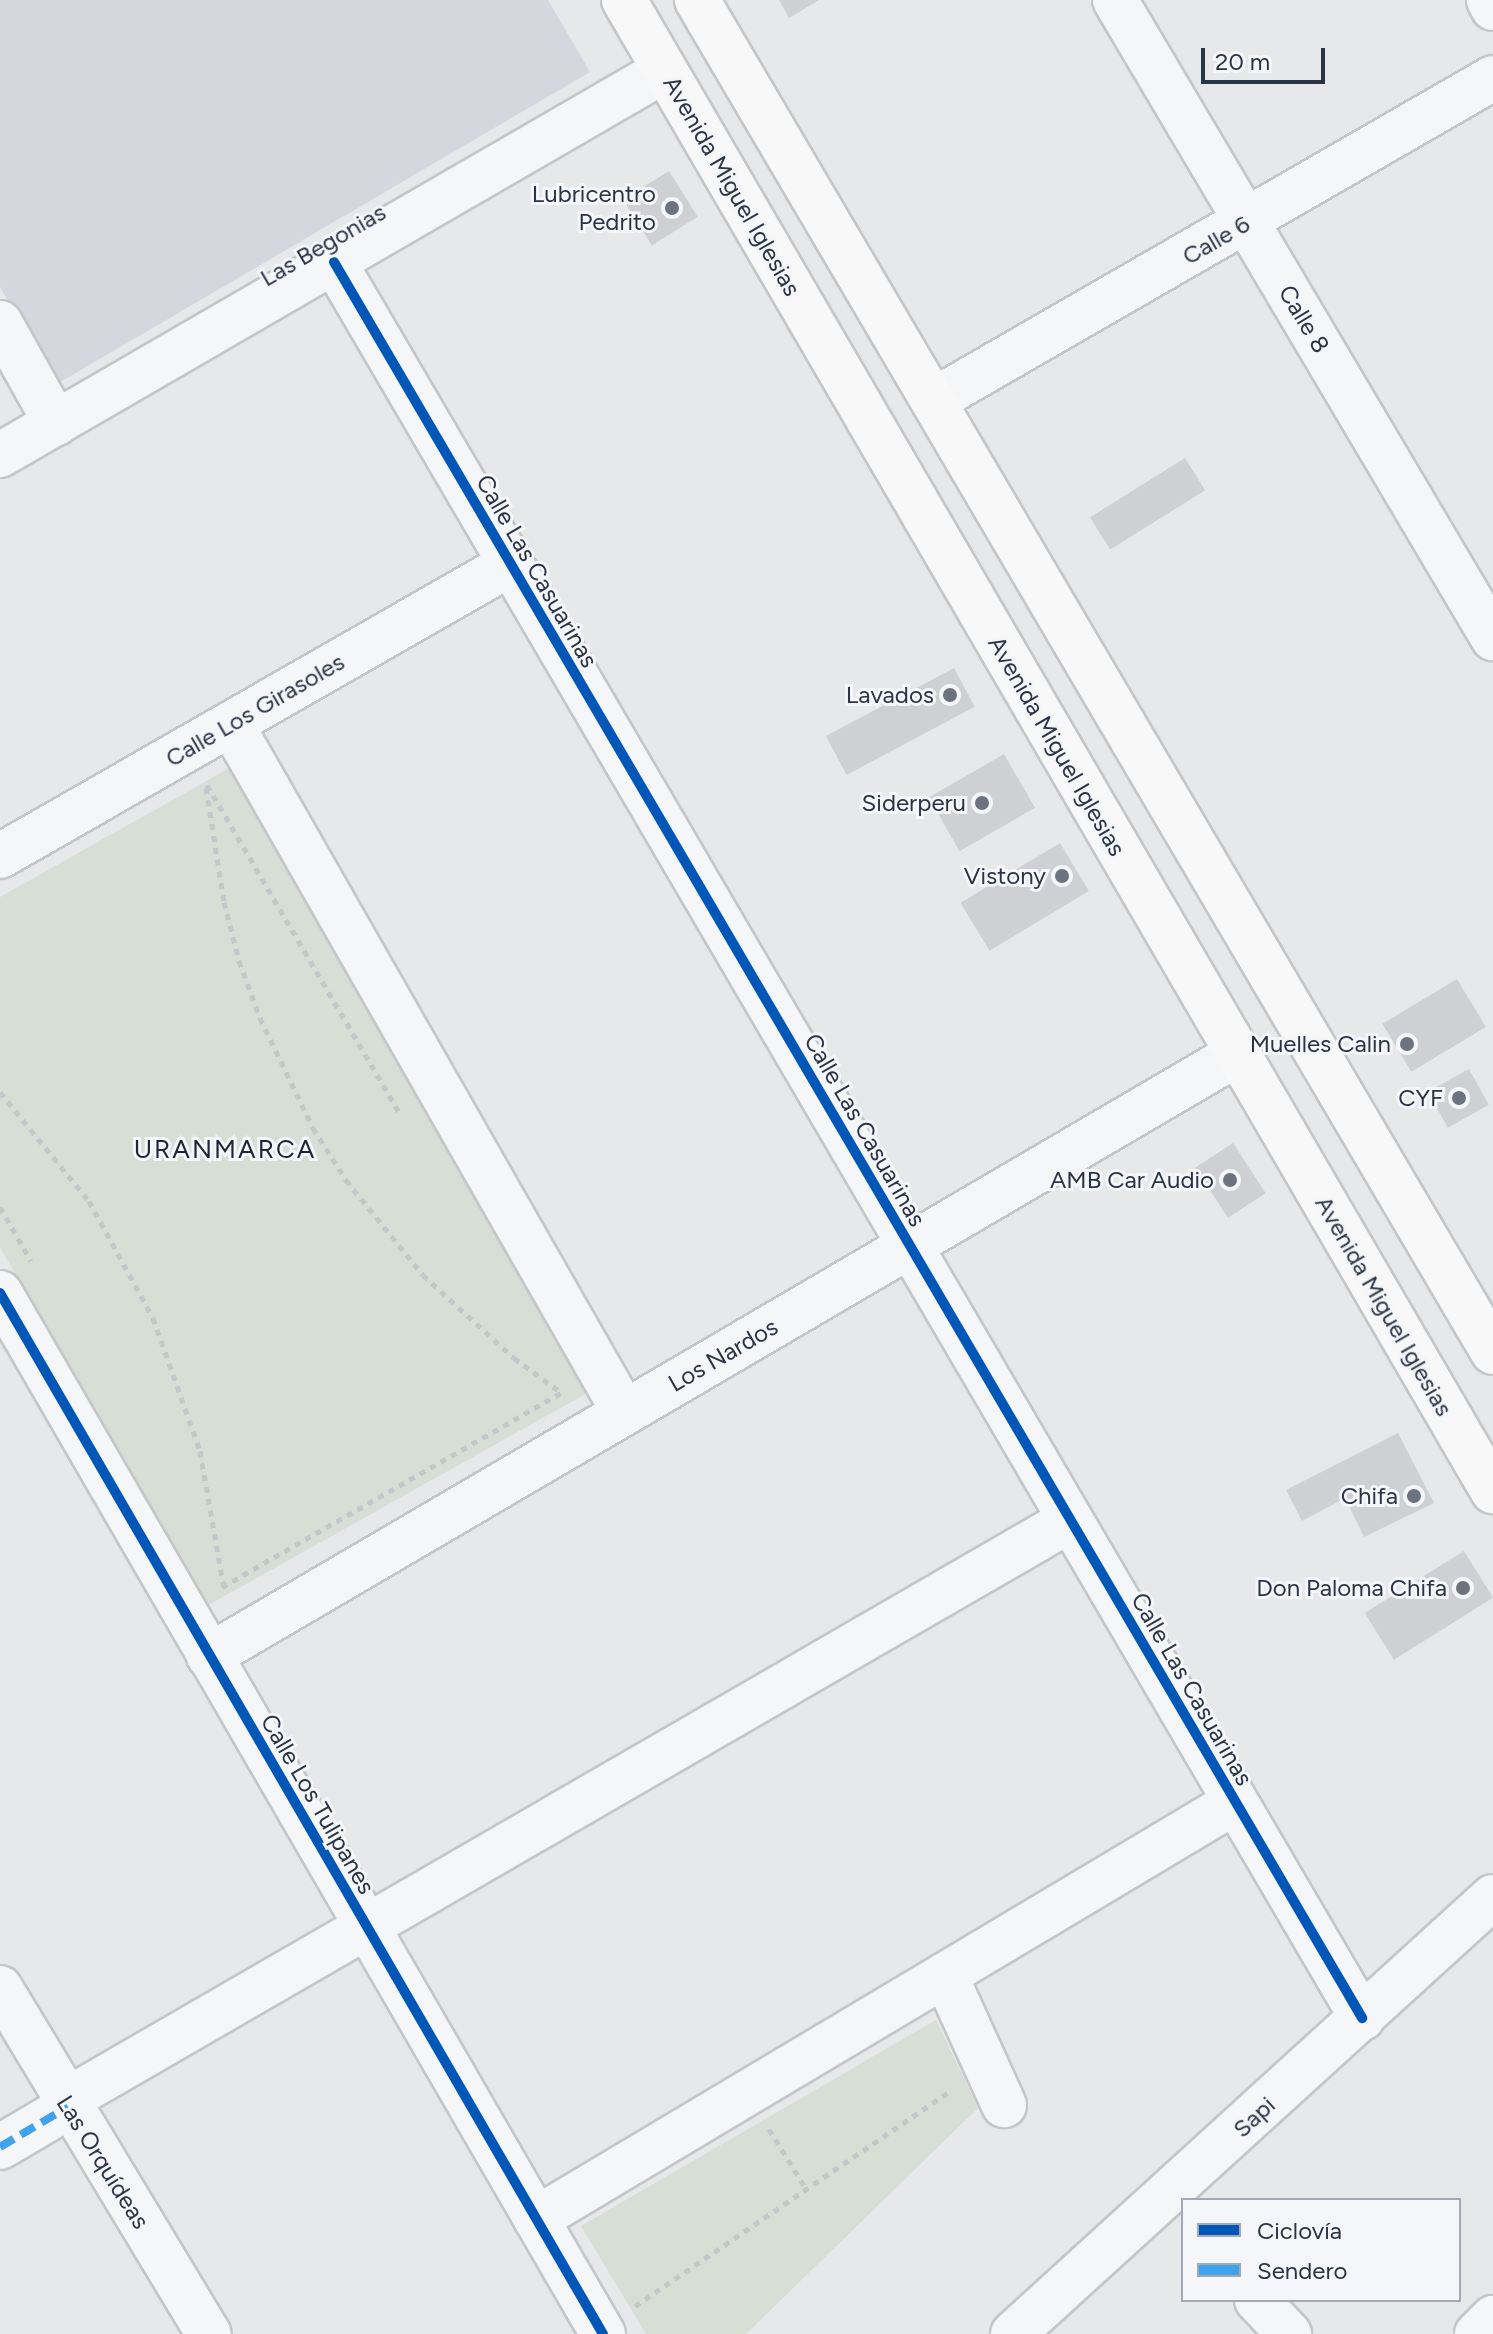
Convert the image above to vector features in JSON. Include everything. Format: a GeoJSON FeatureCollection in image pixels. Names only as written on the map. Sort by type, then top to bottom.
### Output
{"type":"FeatureCollection","features":[{"type":"Feature","properties":{"kind":"main road","name":"Avenida Miguel Iglesias"},"geometry":{"type":"LineString","coordinates":[[624,0],[1493,1491]]}},
{"type":"Feature","properties":{"kind":"main road"},"geometry":{"type":"LineString","coordinates":[[697,0],[936,399],[1493,1352]]}},
{"type":"Feature","properties":{"kind":"street","name":"Calle 8"},"geometry":{"type":"LineString","coordinates":[[1115,0],[1493,638]]}},
{"type":"Feature","properties":{"kind":"street"},"geometry":{"type":"LineString","coordinates":[[1489,0],[1493,8]]}},
{"type":"Feature","properties":{"kind":"street","name":"Las Begonias"},"geometry":{"type":"LineString","coordinates":[[0,455],[665,70]]}},
{"type":"Feature","properties":{"kind":"street","name":"Calle 6"},"geometry":{"type":"LineString","coordinates":[[936,399],[1247,223],[1493,78]]}},
{"type":"Feature","properties":{"kind":"street","name":"Calle Las Casuarinas"},"geometry":{"type":"LineString","coordinates":[[334,262],[1362,2018]]}},
{"type":"Feature","properties":{"kind":"street"},"geometry":{"type":"LineString","coordinates":[[0,323],[56,423]]}},
{"type":"Feature","properties":{"kind":"street","name":"Calle Los Girasoles"},"geometry":{"type":"LineString","coordinates":[[0,856],[510,564]]}},
{"type":"Feature","properties":{"kind":"street"},"geometry":{"type":"LineString","coordinates":[[231,724],[624,1412]]}},
{"type":"Feature","properties":{"kind":"street","name":"Los Nardos"},"geometry":{"type":"LineString","coordinates":[[209,1656],[1237,1054]]}},
{"type":"Feature","properties":{"kind":"street","name":"Calle Los Tulipanes"},"geometry":{"type":"LineString","coordinates":[[0,1293],[602,2332]]}},
{"type":"Feature","properties":{"kind":"street"},"geometry":{"type":"LineString","coordinates":[[0,2147],[67,2104],[367,1927],[1070,1520]]}},
{"type":"Feature","properties":{"kind":"street"},"geometry":{"type":"LineString","coordinates":[[536,2219],[1235,1802]]}},
{"type":"Feature","properties":{"kind":"street","name":"Sapi"},"geometry":{"type":"LineString","coordinates":[[1185,2198],[1362,2018],[1493,1897]]}},
{"type":"Feature","properties":{"kind":"street"},"geometry":{"type":"LineString","coordinates":[[945,1975],[1004,2105]]}},
{"type":"Feature","properties":{"kind":"street","name":"Las Orquídeas"},"geometry":{"type":"LineString","coordinates":[[0,1988],[67,2104],[209,2334]]}},
{"type":"Feature","properties":{"kind":"street","name":"Sapi"},"geometry":{"type":"LineString","coordinates":[[1013,2334],[1173,2210]]}},
{"type":"Feature","properties":{"kind":"street"},"geometry":{"type":"LineString","coordinates":[[1259,2302],[1289,2334]]}},
{"type":"Feature","properties":{"kind":"street"},"geometry":{"type":"LineString","coordinates":[[1477,2334],[1493,2318]]}},
{"type":"Feature","properties":{"kind":"path"},"geometry":{"type":"LineString","coordinates":[[206,782],[215,857],[239,961],[260,1018],[313,1128],[346,1180],[423,1275],[514,1358],[564,1394],[624,1412]]}},
{"type":"Feature","properties":{"kind":"path"},"geometry":{"type":"LineString","coordinates":[[192,790],[206,782]]}},
{"type":"Feature","properties":{"kind":"path"},"geometry":{"type":"LineString","coordinates":[[206,782],[405,1122]]}},
{"type":"Feature","properties":{"kind":"path"},"geometry":{"type":"LineString","coordinates":[[0,1092],[89,1201],[153,1318],[200,1451],[224,1590],[209,1656]]}},
{"type":"Feature","properties":{"kind":"path"},"geometry":{"type":"LineString","coordinates":[[0,1207],[40,1276]]}},
{"type":"Feature","properties":{"kind":"path"},"geometry":{"type":"LineString","coordinates":[[548,1367],[564,1394]]}},
{"type":"Feature","properties":{"kind":"path"},"geometry":{"type":"LineString","coordinates":[[224,1590],[564,1394]]}},
{"type":"Feature","properties":{"kind":"path"},"geometry":{"type":"LineString","coordinates":[[208,1563],[224,1590]]}},
{"type":"Feature","properties":{"kind":"path"},"geometry":{"type":"LineString","coordinates":[[602,2332],[986,2066]]}},
{"type":"Feature","properties":{"kind":"path"},"geometry":{"type":"LineString","coordinates":[[745,2092],[806,2189]]}},
{"type":"Feature","properties":{"kind":"shaded area"},"geometry":{"type":"Polygon","coordinates":[[[0,0],[548,0],[590,72],[57,384],[0,287],[0,0]]]}},
{"type":"Feature","properties":{"kind":"shaded area"},"geometry":{"type":"Polygon","coordinates":[[[233,766],[589,1392],[205,1607],[0,1247],[0,897],[233,766]]]}},
{"type":"Feature","properties":{"kind":"shaded area"},"geometry":{"type":"Polygon","coordinates":[[[936,2020],[978,2108],[746,2334],[646,2334],[581,2226],[936,2020]]]}},
{"type":"Feature","properties":{"kind":"building"},"geometry":{"type":"Polygon","coordinates":[[[779,0],[819,0],[789,18],[779,0]]]}},
{"type":"Feature","properties":{"kind":"building"},"geometry":{"type":"Polygon","coordinates":[[[669,171],[698,217],[652,245],[623,200],[669,171]]]}},
{"type":"Feature","properties":{"kind":"building"},"geometry":{"type":"Polygon","coordinates":[[[1185,458],[1205,490],[1110,550],[1090,517],[1185,458]]]}},
{"type":"Feature","properties":{"kind":"building"},"geometry":{"type":"Polygon","coordinates":[[[954,668],[975,707],[847,775],[826,736],[954,668]]]}},
{"type":"Feature","properties":{"kind":"building","name":"Siderperu"},"geometry":{"type":"Polygon","coordinates":[[[1004,754],[1035,808],[960,851],[929,798],[1004,754]]]}},
{"type":"Feature","properties":{"kind":"building"},"geometry":{"type":"Polygon","coordinates":[[[1060,843],[1089,891],[989,951],[961,903],[1060,843]]]}},
{"type":"Feature","properties":{"kind":"building"},"geometry":{"type":"Polygon","coordinates":[[[1457,979],[1486,1027],[1411,1072],[1382,1024],[1457,979]]]}},
{"type":"Feature","properties":{"kind":"building","name":"CYF"},"geometry":{"type":"Polygon","coordinates":[[[1469,1069],[1489,1105],[1448,1128],[1428,1092],[1469,1069]]]}},
{"type":"Feature","properties":{"kind":"building","name":"AMB Car Audio"},"geometry":{"type":"Polygon","coordinates":[[[1233,1143],[1266,1193],[1228,1218],[1195,1168],[1233,1143]]]}},
{"type":"Feature","properties":{"kind":"building"},"geometry":{"type":"Polygon","coordinates":[[[1398,1433],[1434,1503],[1364,1537],[1345,1498],[1302,1521],[1286,1490],[1398,1433]]]}},
{"type":"Feature","properties":{"kind":"building"},"geometry":{"type":"Polygon","coordinates":[[[1464,1551],[1493,1598],[1394,1660],[1365,1613],[1464,1551]]]}},
{"type":"Feature","properties":{"kind":"marked path"},"geometry":{"type":"LineString","coordinates":[[0,2147],[68,2107]]}},
{"type":"Feature","properties":{"kind":"cycle path"},"geometry":{"type":"LineString","coordinates":[[334,262],[1362,2018]]}},
{"type":"Feature","properties":{"kind":"cycle path"},"geometry":{"type":"LineString","coordinates":[[0,1293],[603,2334]]}},
{"type":"Feature","properties":{"kind":"place","name":"Lubricentro Pedrito"},"geometry":{"type":"Point","coordinates":[672,208]}},
{"type":"Feature","properties":{"kind":"place","name":"Lavados"},"geometry":{"type":"Point","coordinates":[950,695]}},
{"type":"Feature","properties":{"kind":"place","name":"Siderperu"},"geometry":{"type":"Point","coordinates":[982,803]}},
{"type":"Feature","properties":{"kind":"place","name":"Vistony"},"geometry":{"type":"Point","coordinates":[1062,876]}},
{"type":"Feature","properties":{"kind":"place","name":"Muelles Calin"},"geometry":{"type":"Point","coordinates":[1407,1044]}},
{"type":"Feature","properties":{"kind":"place","name":"CYF"},"geometry":{"type":"Point","coordinates":[1459,1098]}},
{"type":"Feature","properties":{"kind":"place","name":"AMB Car Audio"},"geometry":{"type":"Point","coordinates":[1230,1180]}},
{"type":"Feature","properties":{"kind":"place","name":"Chifa"},"geometry":{"type":"Point","coordinates":[1414,1496]}},
{"type":"Feature","properties":{"kind":"place","name":"Don Paloma Chifa"},"geometry":{"type":"Point","coordinates":[1463,1588]}},
{"type":"Feature","properties":{"kind":"district","name":"URANMARCA"},"geometry":{"type":"Point","coordinates":[225,1150]}}]}
